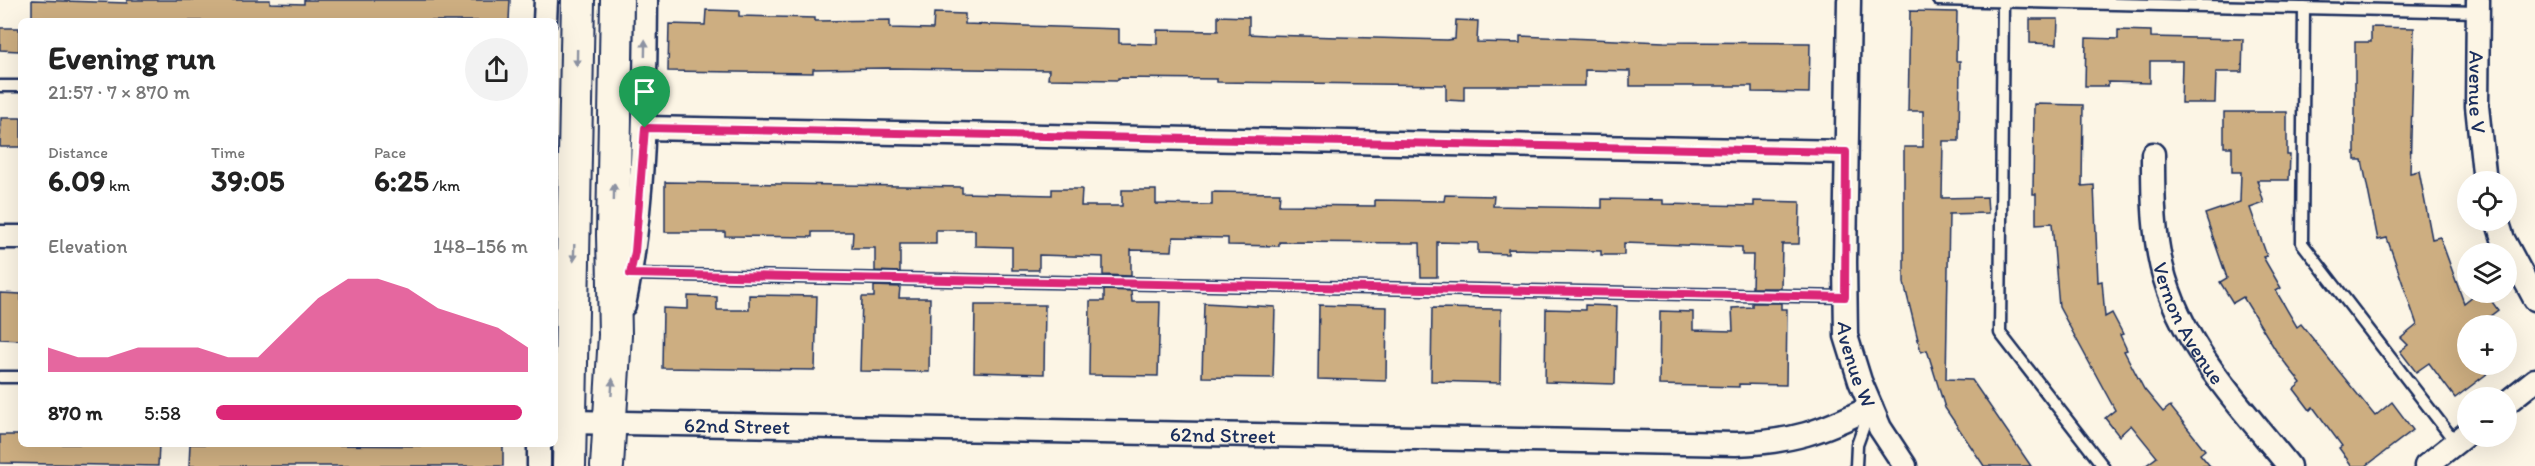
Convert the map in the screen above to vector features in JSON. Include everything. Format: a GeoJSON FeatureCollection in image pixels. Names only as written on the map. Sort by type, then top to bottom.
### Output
{"type":"FeatureCollection","features":[{"type":"Feature","properties":{"kind":"main road"},"geometry":{"type":"LineString","coordinates":[[569,466],[578,0]]}},
{"type":"Feature","properties":{"kind":"main road"},"geometry":{"type":"LineString","coordinates":[[607,466],[615,335],[613,235],[617,0]]}},
{"type":"Feature","properties":{"kind":"street"},"geometry":{"type":"LineString","coordinates":[[545,18],[546,0]]}},
{"type":"Feature","properties":{"kind":"street"},"geometry":{"type":"LineString","coordinates":[[615,335],[635,252],[645,128],[646,0]]}},
{"type":"Feature","properties":{"kind":"street","name":"Avenue W"},"geometry":{"type":"LineString","coordinates":[[1849,0],[1846,336],[1860,381],[1880,428],[1905,466]]}},
{"type":"Feature","properties":{"kind":"street","name":"Avenue V"},"geometry":{"type":"LineString","coordinates":[[2478,6],[2477,106],[2484,171]]}},
{"type":"Feature","properties":{"kind":"street"},"geometry":{"type":"LineString","coordinates":[[645,128],[1846,152]]}},
{"type":"Feature","properties":{"kind":"street","name":"Vernon Avenue"},"geometry":{"type":"LineString","coordinates":[[2153,154],[2156,234],[2165,279],[2182,325],[2207,363],[2289,466]]}},
{"type":"Feature","properties":{"kind":"street"},"geometry":{"type":"LineString","coordinates":[[2500,231],[2535,299]]}},
{"type":"Feature","properties":{"kind":"street"},"geometry":{"type":"LineString","coordinates":[[0,237],[18,237]]}},
{"type":"Feature","properties":{"kind":"street"},"geometry":{"type":"LineString","coordinates":[[2517,394],[2535,380]]}},
{"type":"Feature","properties":{"kind":"street","name":"62nd Street"},"geometry":{"type":"LineString","coordinates":[[569,422],[1736,444],[1783,441],[1800,437],[1837,424],[1871,407]]}},
{"type":"Feature","properties":{"kind":"street"},"geometry":{"type":"LineString","coordinates":[[2426,466],[2457,442]]}},
{"type":"Feature","properties":{"kind":"street"},"geometry":{"type":"LineString","coordinates":[[539,447],[539,466]]}},
{"type":"Feature","properties":{"kind":"lane"},"geometry":{"type":"LineString","coordinates":[[1938,0],[2304,8],[2478,6]]}},
{"type":"Feature","properties":{"kind":"lane"},"geometry":{"type":"LineString","coordinates":[[2003,2],[2000,333],[2103,466]]}},
{"type":"Feature","properties":{"kind":"lane"},"geometry":{"type":"LineString","coordinates":[[2304,8],[2302,243],[2457,432]]}},
{"type":"Feature","properties":{"kind":"lane"},"geometry":{"type":"LineString","coordinates":[[0,86],[18,86]]}},
{"type":"Feature","properties":{"kind":"lane"},"geometry":{"type":"LineString","coordinates":[[630,274],[1845,297]]}},
{"type":"Feature","properties":{"kind":"lane"},"geometry":{"type":"LineString","coordinates":[[0,377],[18,377]]}},
{"type":"Feature","properties":{"kind":"lane"},"geometry":{"type":"LineString","coordinates":[[1856,466],[1857,445],[1871,407]]}},
{"type":"Feature","properties":{"kind":"building"},"geometry":{"type":"Polygon","coordinates":[[[32,0],[127,3],[127,0],[270,0],[270,3],[304,4],[304,0],[510,0],[509,18],[32,18],[32,0]]]}},
{"type":"Feature","properties":{"kind":"building"},"geometry":{"type":"Polygon","coordinates":[[[706,10],[739,11],[739,16],[815,18],[815,21],[890,20],[890,28],[933,29],[934,13],[965,14],[965,24],[1119,29],[1119,43],[1157,44],[1157,30],[1218,31],[1218,16],[1249,17],[1249,34],[1266,35],[1447,40],[1455,39],[1456,20],[1478,21],[1477,42],[1520,43],[1520,36],[1664,42],[1810,43],[1809,93],[1752,92],[1752,86],[1630,86],[1630,71],[1585,70],[1585,86],[1464,86],[1464,101],[1446,100],[1446,85],[1217,82],[1217,79],[1048,79],[1049,70],[890,68],[813,69],[813,73],[668,71],[669,24],[705,25],[706,10]]]}},
{"type":"Feature","properties":{"kind":"building"},"geometry":{"type":"Polygon","coordinates":[[[1910,11],[1957,12],[1956,61],[1960,61],[1959,141],[1943,141],[1942,198],[1987,197],[1988,213],[1949,214],[1946,379],[1972,380],[2031,466],[1984,466],[1945,408],[1927,350],[1921,352],[1904,283],[1904,147],[1923,147],[1923,111],[1908,111],[1910,11]]]}},
{"type":"Feature","properties":{"kind":"building"},"geometry":{"type":"Polygon","coordinates":[[[2030,19],[2058,19],[2057,44],[2030,43],[2030,19]]]}},
{"type":"Feature","properties":{"kind":"building"},"geometry":{"type":"Polygon","coordinates":[[[2371,27],[2414,28],[2410,173],[2419,171],[2432,239],[2440,237],[2457,284],[2457,303],[2493,303],[2498,310],[2491,315],[2457,315],[2457,375],[2485,375],[2470,387],[2457,387],[2455,398],[2429,363],[2416,372],[2400,351],[2408,345],[2401,338],[2417,325],[2387,238],[2378,240],[2362,160],[2355,160],[2355,42],[2371,42],[2371,27]]]}},
{"type":"Feature","properties":{"kind":"building"},"geometry":{"type":"Polygon","coordinates":[[[0,28],[18,28],[18,51],[0,50],[0,28]]]}},
{"type":"Feature","properties":{"kind":"building"},"geometry":{"type":"Polygon","coordinates":[[[2118,30],[2151,31],[2151,37],[2243,39],[2242,72],[2216,72],[2215,103],[2181,103],[2182,61],[2150,61],[2150,83],[2108,82],[2108,86],[2085,86],[2086,38],[2118,39],[2118,30]]]}},
{"type":"Feature","properties":{"kind":"building"},"geometry":{"type":"Polygon","coordinates":[[[2034,104],[2083,105],[2082,186],[2094,185],[2098,282],[2102,281],[2105,317],[2112,313],[2123,334],[2120,335],[2127,350],[2124,351],[2144,389],[2163,412],[2170,406],[2205,450],[2200,454],[2210,466],[2145,466],[2157,457],[2131,425],[2119,436],[2105,418],[2115,410],[2059,307],[2052,223],[2036,224],[2036,194],[2033,194],[2034,104]]]}},
{"type":"Feature","properties":{"kind":"building"},"geometry":{"type":"Polygon","coordinates":[[[2224,112],[2287,112],[2289,180],[2257,180],[2264,203],[2250,208],[2267,256],[2263,257],[2281,288],[2276,291],[2297,327],[2301,324],[2375,416],[2392,402],[2413,430],[2366,466],[2352,466],[2339,448],[2342,446],[2313,407],[2310,410],[2294,389],[2301,383],[2278,354],[2243,297],[2233,303],[2220,282],[2227,278],[2205,214],[2240,202],[2241,172],[2232,172],[2232,147],[2224,147],[2224,112]]]}},
{"type":"Feature","properties":{"kind":"building"},"geometry":{"type":"Polygon","coordinates":[[[1,118],[18,118],[18,147],[0,147],[1,118]]]}},
{"type":"Feature","properties":{"kind":"building"},"geometry":{"type":"Polygon","coordinates":[[[665,182],[962,187],[962,193],[1052,195],[1052,189],[1082,189],[1081,206],[1122,206],[1122,190],[1156,190],[1156,204],[1212,205],[1212,192],[1280,193],[1279,205],[1375,206],[1375,200],[1444,201],[1445,195],[1494,196],[1493,206],[1602,208],[1602,199],[1663,200],[1663,204],[1754,206],[1754,201],[1800,202],[1799,244],[1782,244],[1781,288],[1752,288],[1753,255],[1742,255],[1742,247],[1624,243],[1624,255],[1601,255],[1601,251],[1508,249],[1508,254],[1478,253],[1478,243],[1437,242],[1437,277],[1421,277],[1420,243],[1279,242],[1279,246],[1228,245],[1228,238],[1173,237],[1172,251],[1131,250],[1131,276],[1103,275],[1103,257],[1039,255],[1039,270],[1012,270],[1012,247],[975,246],[975,230],[936,230],[936,244],[900,244],[900,272],[875,271],[875,248],[852,248],[853,232],[812,232],[812,237],[725,236],[725,232],[665,232],[665,182]]]}},
{"type":"Feature","properties":{"kind":"building"},"geometry":{"type":"Polygon","coordinates":[[[874,286],[900,287],[899,298],[930,298],[929,372],[860,371],[862,297],[874,297],[874,286]]]}},
{"type":"Feature","properties":{"kind":"building"},"geometry":{"type":"Polygon","coordinates":[[[1104,290],[1131,291],[1132,302],[1160,302],[1158,376],[1089,375],[1090,301],[1104,301],[1104,290]]]}},
{"type":"Feature","properties":{"kind":"building"},"geometry":{"type":"Polygon","coordinates":[[[0,293],[18,294],[18,340],[0,339],[0,293]]]}},
{"type":"Feature","properties":{"kind":"building"},"geometry":{"type":"Polygon","coordinates":[[[749,295],[817,296],[815,370],[662,368],[663,308],[688,309],[688,296],[717,297],[717,310],[749,310],[749,295]]]}},
{"type":"Feature","properties":{"kind":"building"},"geometry":{"type":"Polygon","coordinates":[[[1204,303],[1275,307],[1273,378],[1202,377],[1204,303]]]}},
{"type":"Feature","properties":{"kind":"building"},"geometry":{"type":"Polygon","coordinates":[[[1752,303],[1781,303],[1781,309],[1787,309],[1786,385],[1739,384],[1739,387],[1659,385],[1660,311],[1693,312],[1693,330],[1733,331],[1732,308],[1752,307],[1752,303]]]}},
{"type":"Feature","properties":{"kind":"building"},"geometry":{"type":"Polygon","coordinates":[[[975,305],[1045,305],[1044,374],[974,372],[975,305]]]}},
{"type":"Feature","properties":{"kind":"building"},"geometry":{"type":"Polygon","coordinates":[[[1319,305],[1387,307],[1386,381],[1318,379],[1319,305]]]}},
{"type":"Feature","properties":{"kind":"building"},"geometry":{"type":"Polygon","coordinates":[[[1585,305],[1617,306],[1615,384],[1545,382],[1546,309],[1585,310],[1585,305]]]}},
{"type":"Feature","properties":{"kind":"building"},"geometry":{"type":"Polygon","coordinates":[[[1432,308],[1501,309],[1500,383],[1431,381],[1432,308]]]}},
{"type":"Feature","properties":{"kind":"building"},"geometry":{"type":"Polygon","coordinates":[[[0,435],[18,435],[18,447],[159,447],[158,466],[0,463],[0,435]]]}},
{"type":"Feature","properties":{"kind":"building"},"geometry":{"type":"Polygon","coordinates":[[[190,447],[503,447],[503,466],[189,466],[190,447]]]}},
{"type":"Feature","properties":{"kind":"route"},"geometry":{"type":"LineString","coordinates":[[645,128],[1846,152],[1845,297],[630,274],[635,252],[645,128]]}}]}
